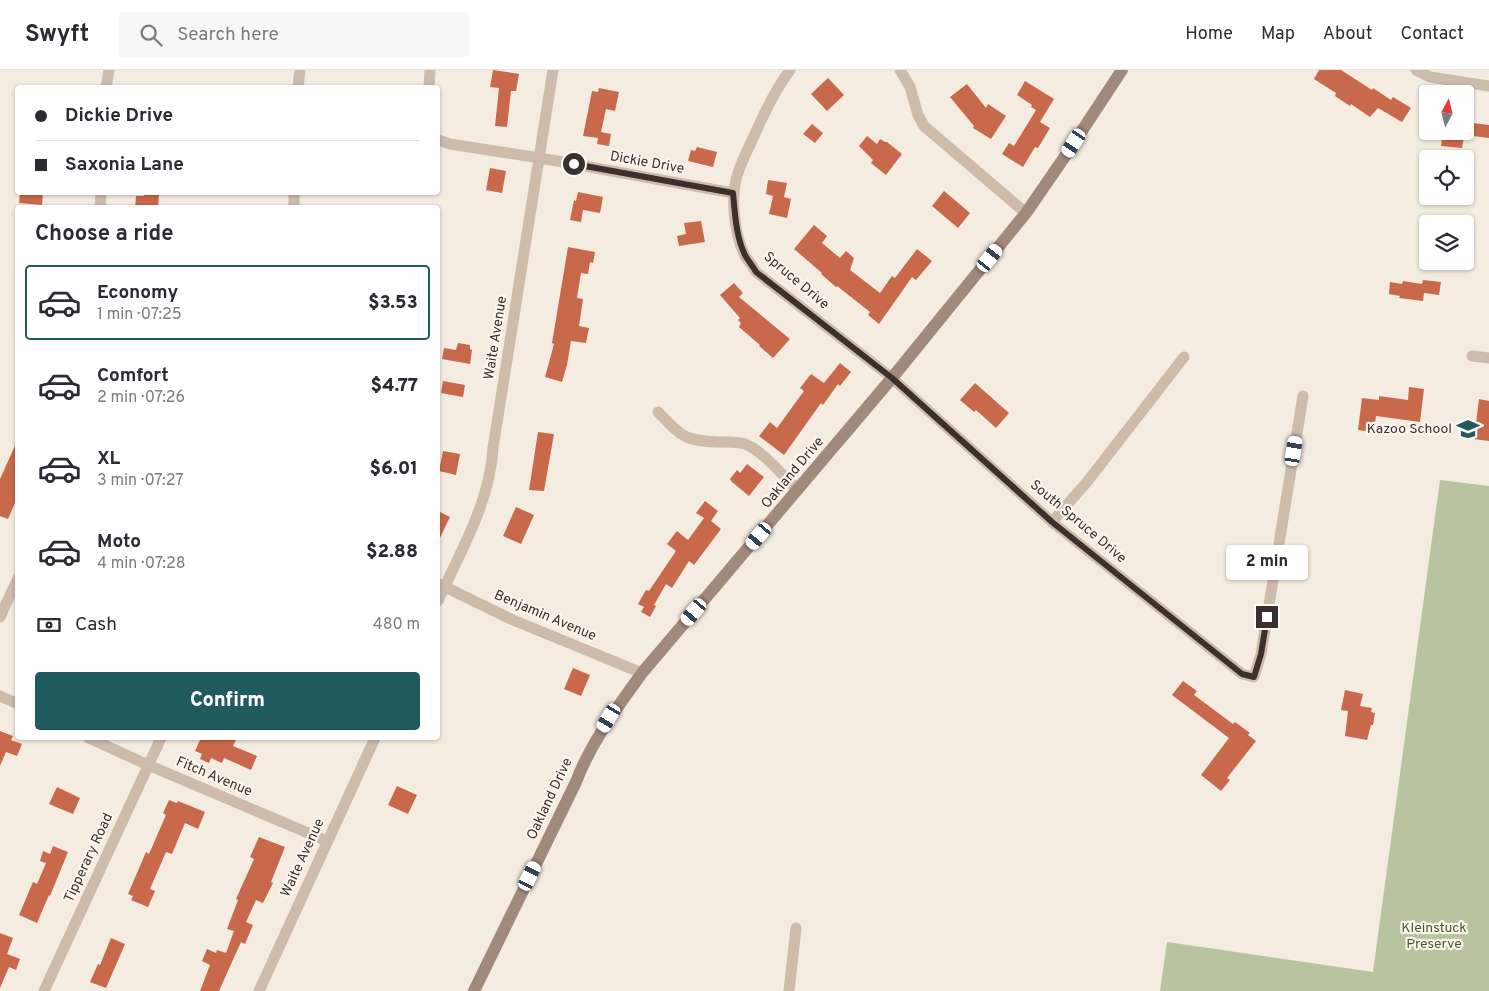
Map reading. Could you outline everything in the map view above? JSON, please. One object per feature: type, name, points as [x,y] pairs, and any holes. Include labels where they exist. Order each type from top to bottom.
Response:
[{"type":"main road","name":"Oakland Drive","points":[[474,991],[576,782],[584,760],[609,718],[642,673],[892,378],[1026,213],[1122,70]]},
{"type":"street","points":[[106,85],[109,70]]},
{"type":"street","points":[[298,85],[300,70]]},
{"type":"street","points":[[428,85],[430,70]]},
{"type":"street","name":"Waite Avenue","points":[[441,585],[482,506],[492,464],[553,70]]},
{"type":"street","name":"Spruce Drive","points":[[790,70],[779,84],[765,110],[738,173],[733,193],[739,238],[745,255],[756,272],[892,378]]},
{"type":"street","points":[[900,70],[910,87],[918,115],[924,126],[1026,213]]},
{"type":"street","points":[[1416,70],[1430,77],[1489,86]]},
{"type":"street","name":"Dickie Drive","points":[[440,141],[450,144],[540,158],[733,193]]},
{"type":"street","points":[[1472,356],[1489,358]]},
{"type":"street","points":[[1052,522],[1087,482],[1184,357]]},
{"type":"street","name":"South Spruce Drive","points":[[892,378],[1052,522],[1242,674],[1254,677],[1261,654],[1303,396]]},
{"type":"street","points":[[658,412],[679,434],[686,438],[701,442],[736,442],[750,446],[798,490]]},
{"type":"street","points":[[0,617],[15,584]]},
{"type":"street","name":"Benjamin Avenue","points":[[441,585],[513,620],[642,673]]},
{"type":"street","points":[[0,696],[15,703]]},
{"type":"street","name":"Fitch Avenue","points":[[93,740],[327,841]]},
{"type":"street","name":"Tipperary Road","points":[[44,991],[160,740]]},
{"type":"street","name":"Waite Avenue","points":[[259,991],[374,740]]},
{"type":"street","points":[[789,991],[796,928]]},
{"type":"green space","name":"Kleinstuck Preserve","points":[[1440,480],[1489,486],[1489,991],[1160,991],[1167,942],[1373,972]]},
{"type":"building","points":[[493,70],[519,74],[516,91],[511,91],[507,127],[495,126],[499,88],[490,87]]},
{"type":"building","points":[[1319,70],[1341,70],[1372,90],[1373,88],[1391,100],[1393,97],[1411,108],[1402,122],[1378,108],[1370,117],[1335,96],[1336,93],[1314,79]]},
{"type":"building","points":[[828,78],[844,95],[827,111],[811,94]]},
{"type":"building","points":[[1025,81],[1054,99],[1040,122],[1050,128],[1038,148],[1035,147],[1023,167],[1002,154],[1009,143],[1014,146],[1036,110],[1017,95]]},
{"type":"building","points":[[967,84],[986,108],[988,104],[1006,116],[991,139],[973,128],[974,126],[950,97]]},
{"type":"building","points":[[599,88],[619,92],[615,111],[606,109],[601,132],[611,134],[609,146],[597,144],[598,138],[583,136],[592,91],[598,92]]},
{"type":"building","points":[[1474,123],[1489,125],[1489,138],[1474,136]]},
{"type":"building","points":[[812,124],[823,133],[815,143],[803,134]]},
{"type":"building","points":[[867,136],[877,144],[880,139],[887,142],[902,154],[886,175],[871,163],[873,160],[859,146]]},
{"type":"building","points":[[1442,140],[1463,140],[1462,148],[1441,146]]},
{"type":"building","points":[[697,147],[717,152],[713,167],[688,161],[691,150],[695,151]]},
{"type":"building","points":[[490,168],[506,171],[502,193],[486,190]]},
{"type":"building","points":[[768,180],[787,183],[784,197],[791,199],[787,218],[769,214],[773,196],[766,194]]},
{"type":"building","points":[[944,191],[970,213],[958,228],[932,206]]},
{"type":"building","points":[[578,192],[603,197],[600,213],[583,210],[581,222],[570,220],[574,200],[576,201]]},
{"type":"building","points":[[20,195],[43,195],[42,205],[19,203]]},
{"type":"building","points":[[159,195],[158,205],[135,205],[136,196]]},
{"type":"building","points":[[701,221],[705,242],[679,246],[677,236],[686,234],[684,223]]},
{"type":"building","points":[[814,225],[827,236],[822,243],[840,258],[846,251],[854,258],[850,270],[880,293],[892,276],[895,278],[917,249],[932,261],[916,280],[912,277],[879,324],[868,315],[870,312],[836,287],[794,249]]},
{"type":"building","points":[[568,247],[595,252],[593,263],[590,262],[588,274],[581,273],[577,298],[583,299],[579,326],[589,328],[586,343],[571,341],[562,382],[545,377],[554,344],[552,343]]},
{"type":"building","points":[[1423,280],[1441,282],[1439,295],[1424,293],[1423,301],[1399,298],[1400,296],[1389,294],[1390,282],[1402,284],[1403,281],[1422,284]]},
{"type":"building","points":[[734,283],[743,293],[739,297],[790,339],[773,358],[739,327],[741,323],[738,320],[740,318],[720,295]]},
{"type":"building","points":[[458,343],[470,345],[472,350],[470,364],[442,359],[444,348],[456,350]]},
{"type":"building","points":[[840,363],[851,372],[840,386],[838,384],[823,405],[821,403],[784,455],[759,436],[770,422],[777,428],[804,391],[800,388],[811,374],[824,383]]},
{"type":"building","points":[[443,381],[465,385],[463,397],[441,393]]},
{"type":"building","points":[[975,383],[1009,413],[996,428],[976,410],[974,412],[960,400]]},
{"type":"building","points":[[1409,387],[1424,389],[1420,422],[1376,416],[1374,432],[1358,430],[1362,398],[1379,400],[1379,396],[1408,400]]},
{"type":"building","name":"Kazoo School","points":[[1479,399],[1489,401],[1489,441],[1474,439]]},
{"type":"building","points":[[538,432],[554,434],[544,491],[529,490]]},
{"type":"building","points":[[15,446],[15,503],[8,519],[0,516],[0,479]]},
{"type":"building","points":[[443,451],[460,454],[456,475],[440,471]]},
{"type":"building","points":[[747,464],[764,477],[749,496],[730,479],[737,470],[740,473]]},
{"type":"building","points":[[705,501],[718,511],[711,521],[721,529],[694,565],[689,561],[672,588],[666,584],[654,605],[656,606],[650,617],[641,612],[644,607],[638,604],[646,590],[649,591],[676,551],[667,544],[677,531],[688,540],[704,518],[696,513]]},
{"type":"building","points":[[516,507],[534,515],[521,544],[503,536]]},
{"type":"building","points":[[440,512],[450,517],[440,538]]},
{"type":"building","points":[[573,668],[590,675],[581,696],[564,689]]},
{"type":"building","points":[[1183,681],[1197,691],[1194,695],[1233,724],[1235,722],[1250,733],[1248,735],[1256,741],[1227,778],[1230,780],[1221,791],[1201,775],[1229,738],[1172,695]]},
{"type":"building","points":[[1345,690],[1363,694],[1360,706],[1372,708],[1371,712],[1375,713],[1367,740],[1345,736],[1348,711],[1341,710]]},
{"type":"building","points":[[0,731],[13,736],[11,740],[22,744],[17,756],[6,752],[0,766]]},
{"type":"building","points":[[200,740],[236,740],[233,746],[257,756],[251,770],[224,758],[222,763],[211,758],[209,763],[200,759],[202,754],[195,751]]},
{"type":"building","points":[[397,786],[417,795],[408,814],[388,805]]},
{"type":"building","points":[[57,787],[80,798],[73,814],[49,804]]},
{"type":"building","points":[[169,800],[177,803],[178,801],[205,812],[198,829],[185,823],[172,854],[166,852],[150,889],[155,891],[148,907],[131,900],[133,896],[128,894],[146,852],[149,854],[166,815],[163,813]]},
{"type":"building","points":[[259,837],[285,847],[271,882],[273,883],[263,903],[256,900],[246,922],[253,925],[245,944],[241,942],[219,991],[200,991],[210,965],[202,961],[207,949],[216,953],[217,950],[226,953],[234,931],[227,929],[238,900],[236,899],[254,859],[250,857]]},
{"type":"building","points":[[53,846],[68,852],[37,923],[19,915],[33,882],[37,884],[46,863],[40,861],[43,851],[50,854]]},
{"type":"building","points":[[0,933],[13,938],[7,954],[20,959],[16,970],[9,967],[0,988]]},
{"type":"building","points":[[111,938],[125,944],[106,988],[90,982],[98,964],[100,965]]},
{"type":"place","name":"Kazoo School","points":[[1468,429]]},
{"type":"route","points":[[574,164],[733,193],[739,238],[745,255],[756,272],[892,378],[1052,522],[1242,674],[1254,677],[1261,654],[1267,617]]}]
